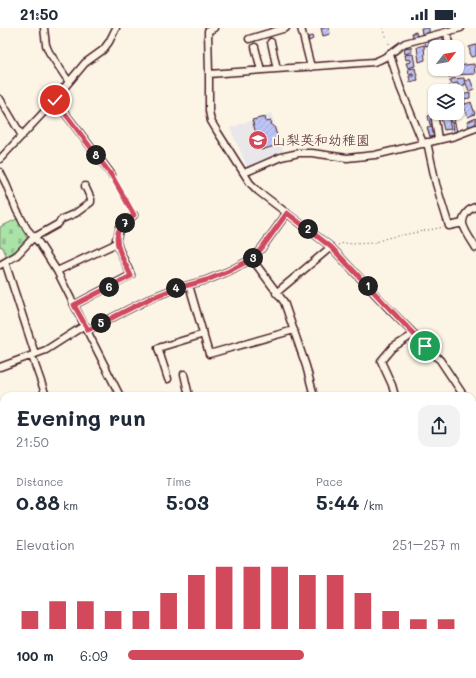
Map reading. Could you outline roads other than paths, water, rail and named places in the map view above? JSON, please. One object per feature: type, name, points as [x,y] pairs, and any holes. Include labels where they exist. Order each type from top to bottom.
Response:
[{"type":"street","points":[[44,28],[48,52],[69,82]]},
{"type":"street","points":[[0,159],[55,100],[85,63],[103,50],[116,28]]},
{"type":"street","points":[[249,39],[286,28]]},
{"type":"street","points":[[301,28],[311,67]]},
{"type":"street","points":[[435,28],[437,35]]},
{"type":"street","points":[[209,74],[374,62],[391,54],[405,43],[461,28]]},
{"type":"street","points":[[208,29],[208,111],[217,132],[250,183],[258,191],[331,248],[440,360],[461,392]]},
{"type":"street","points":[[447,32],[448,40]]},
{"type":"street","points":[[271,42],[277,69]]},
{"type":"street","points":[[255,47],[260,70]]},
{"type":"street","points":[[391,54],[400,87],[425,143],[449,226],[464,223]]},
{"type":"street","points":[[0,99],[22,136]]},
{"type":"street","points":[[55,100],[112,176]]},
{"type":"street","points":[[435,120],[438,139]]},
{"type":"street","points":[[244,173],[281,157],[299,153],[312,153],[347,158],[375,155],[455,136],[476,128]]},
{"type":"street","points":[[0,172],[26,229],[39,243],[57,271],[118,392]]},
{"type":"street","points":[[45,392],[3,264],[17,255],[33,238],[76,213],[91,202],[84,186]]},
{"type":"street","points":[[476,207],[471,208],[467,212],[464,219],[464,223],[476,248]]},
{"type":"street","points":[[0,368],[46,350],[86,327],[151,298],[174,289],[207,280],[252,259],[287,213]]},
{"type":"street","points":[[57,271],[113,246],[116,242],[120,228],[134,215]]},
{"type":"street","points":[[74,305],[131,276],[119,250],[116,239]]},
{"type":"street","points":[[276,293],[331,248]]},
{"type":"street","points":[[252,259],[284,302],[306,366],[313,392]]},
{"type":"street","points":[[189,285],[209,354],[294,330]]},
{"type":"street","points":[[168,379],[158,348],[204,334]]},
{"type":"street","points":[[394,392],[381,361],[392,348],[414,334]]},
{"type":"street","points":[[184,374],[187,392]]},
{"type":"place","name":"山梨英和幼稚園","points":[[258,140]]}]
